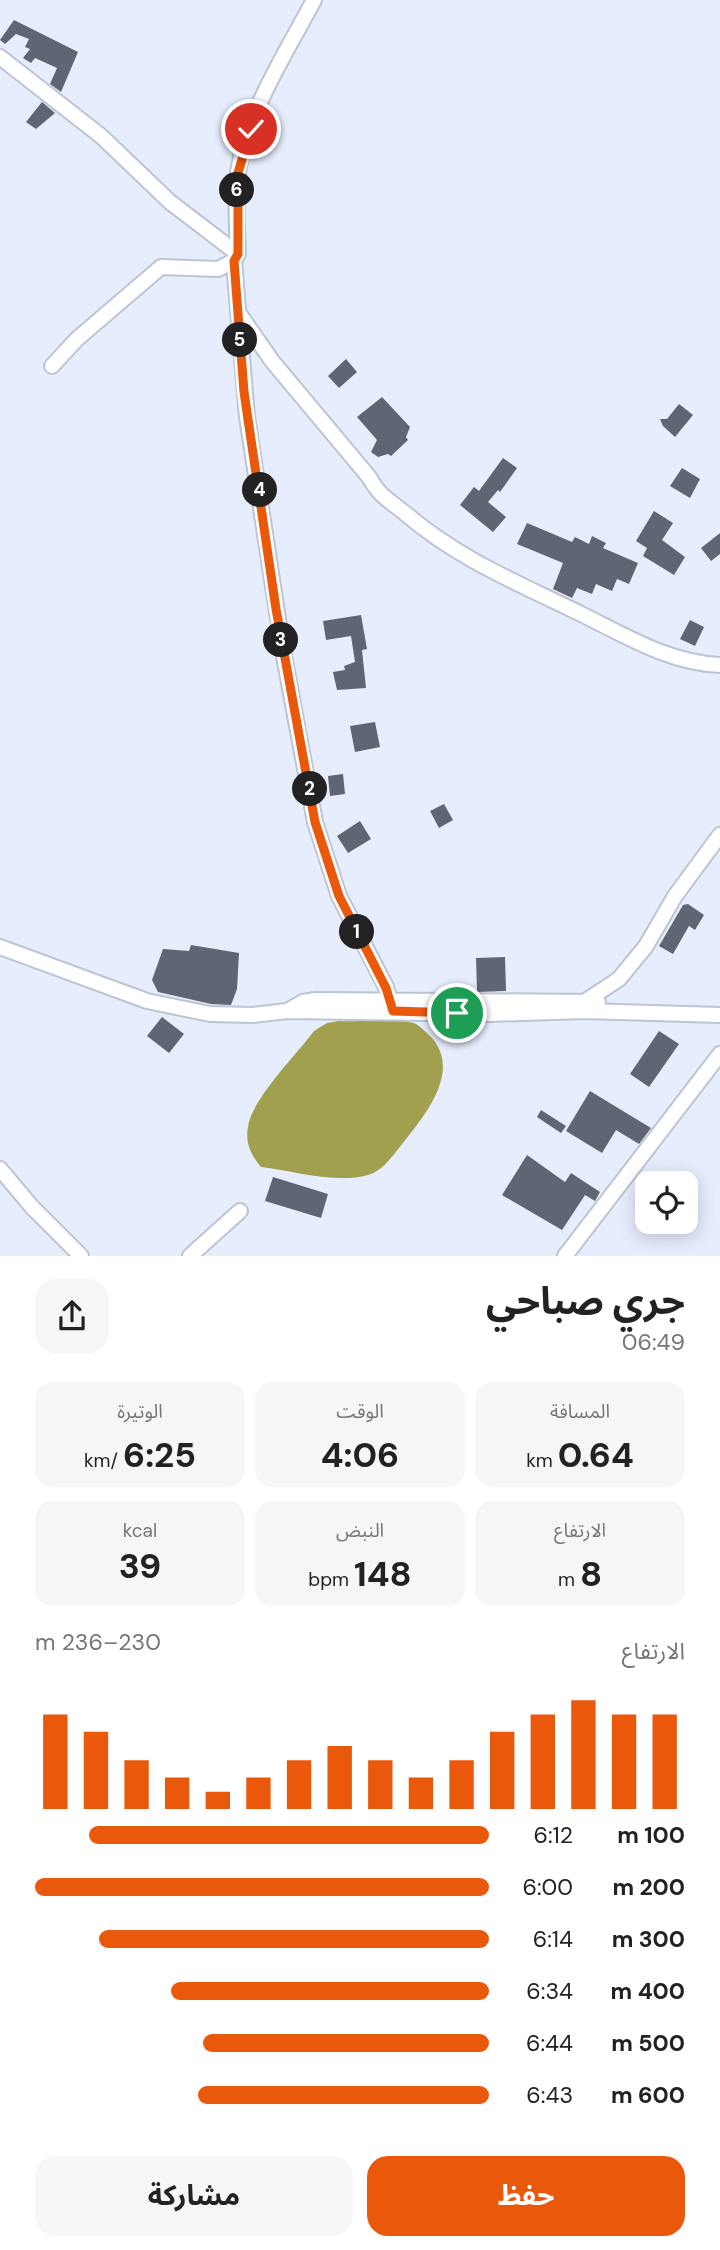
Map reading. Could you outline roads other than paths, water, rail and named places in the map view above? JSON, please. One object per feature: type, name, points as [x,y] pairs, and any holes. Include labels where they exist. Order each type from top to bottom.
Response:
[{"type":"street","points":[[314,0],[276,71],[243,151],[237,193],[237,311],[244,392],[276,609],[315,822],[339,896],[392,1005]]},
{"type":"street","points":[[0,57],[102,136],[164,197],[236,257]]},
{"type":"street","points":[[52,366],[77,339],[161,267],[218,269],[236,257]]},
{"type":"street","points":[[237,311],[272,361],[369,477],[380,496],[441,543],[475,563],[651,649],[693,662],[720,665]]},
{"type":"street","points":[[584,1002],[619,979],[646,946],[675,896],[720,835]]},
{"type":"street","points":[[0,947],[75,976],[182,1010],[228,1015],[392,1005],[720,1015]]},
{"type":"street","points":[[489,1008],[584,1002],[720,1006]]},
{"type":"street","points":[[565,1256],[720,1054]]},
{"type":"street","points":[[0,1169],[32,1207],[81,1256]]},
{"type":"street","points":[[190,1256],[240,1211]]}]
